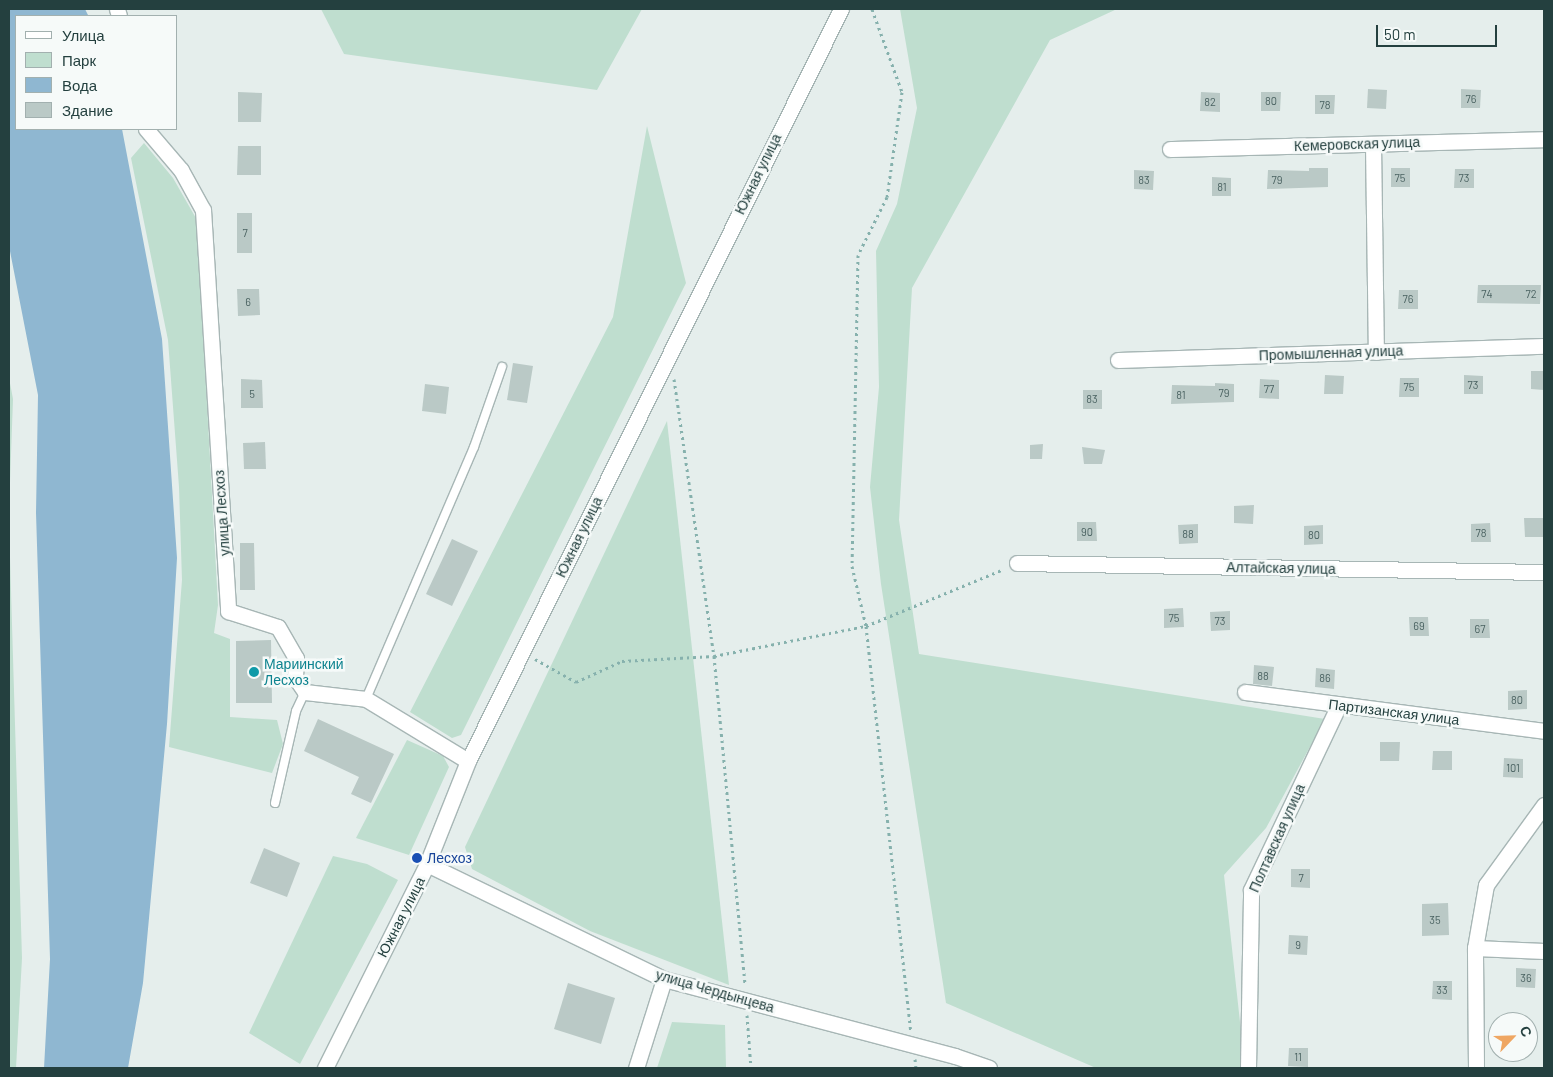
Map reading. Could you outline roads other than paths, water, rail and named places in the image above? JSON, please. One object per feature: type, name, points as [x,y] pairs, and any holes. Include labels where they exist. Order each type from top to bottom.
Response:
[{"type":"street","name":"Южная улица","points":[[325,1068],[427,864],[468,761],[841,9]]},
{"type":"street","name":"улица Лесхоз","points":[[147,130],[181,170],[203,210],[228,611],[278,627],[296,658],[295,677],[305,692]]},
{"type":"street","name":"Кемеровская улица","points":[[1170,149],[1544,139]]},
{"type":"street","points":[[1372,144],[1376,352]]},
{"type":"street","name":"Промышленная улица","points":[[1118,360],[1544,346]]},
{"type":"street","name":"Алтайская улица","points":[[1017,563],[1544,572]]},
{"type":"street","points":[[305,692],[366,699],[468,761]]},
{"type":"street","name":"Партизанская улица","points":[[1245,692],[1544,731]]},
{"type":"street","name":"Полтавская улица","points":[[1248,1068],[1251,890],[1339,705]]},
{"type":"street","points":[[1476,1068],[1475,948],[1486,885],[1544,805]]},
{"type":"street","name":"улица Чердынцева","points":[[427,864],[664,979],[912,1044],[988,1068]]},
{"type":"street","points":[[1475,948],[1544,951]]},
{"type":"street","points":[[636,1068],[664,979]]},
{"type":"lane","points":[[366,699],[470,456],[502,366]]},
{"type":"lane","points":[[275,804],[296,711],[305,692]]},
{"type":"water","points":[[9,9],[85,9],[88,15],[15,15],[15,130],[122,130],[162,339],[177,558],[167,724],[143,983],[128,1068],[44,1068],[50,959],[36,513],[38,395],[9,246]]},
{"type":"place","name":"Мариинский Лесхоз","points":[[254,672]]},
{"type":"place","name":"Лесхоз","points":[[417,858]]}]
